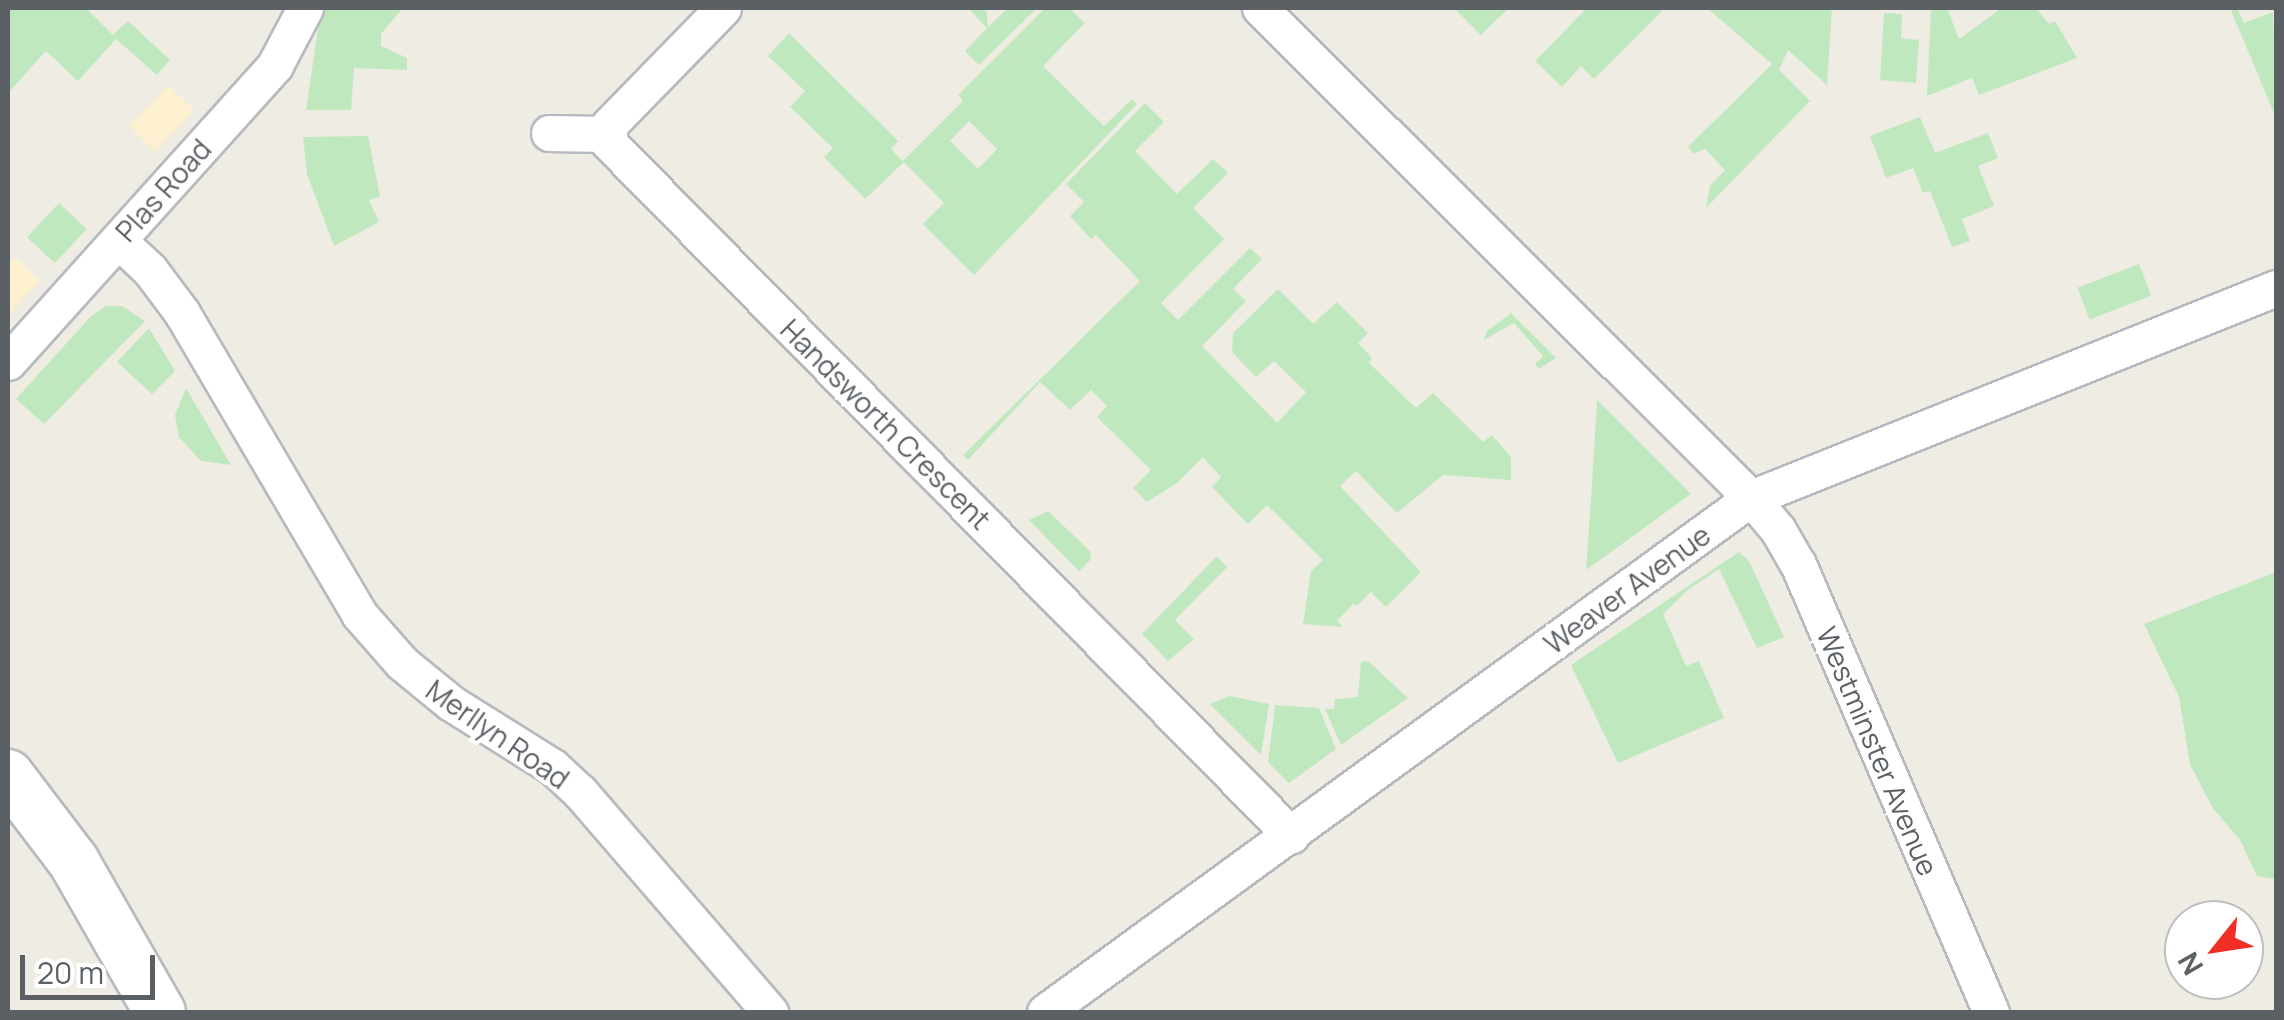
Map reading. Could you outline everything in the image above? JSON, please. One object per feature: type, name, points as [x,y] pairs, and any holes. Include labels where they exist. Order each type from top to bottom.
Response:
[{"type":"main road","points":[[8,775],[74,862],[160,1012]]},
{"type":"street","name":"Plas Road","points":[[8,362],[275,65],[305,8]]},
{"type":"street","points":[[549,133],[606,134],[724,8]]},
{"type":"street","points":[[1260,8],[1751,498]]},
{"type":"street","name":"Handsworth Crescent","points":[[606,134],[623,157],[1291,835]]},
{"type":"street","name":"Merllyn Road","points":[[118,240],[150,270],[182,313],[359,614],[402,663],[450,704],[553,767],[580,792],[770,1012]]},
{"type":"street","name":"Weaver Avenue","points":[[1045,1012],[1751,498],[2276,288]]},
{"type":"street","name":"Westminster Avenue","points":[[1751,498],[1798,564],[1991,1012]]},
{"type":"green space","points":[[8,8],[86,8],[113,35],[128,21],[170,60],[157,75],[116,39],[78,81],[46,51],[8,93]]},
{"type":"green space","points":[[321,8],[403,8],[381,34],[381,46],[407,58],[407,70],[354,68],[351,110],[306,110]]},
{"type":"green space","points":[[968,8],[986,8],[988,27],[1008,8],[1037,8],[979,65],[965,51],[987,28]]},
{"type":"green space","points":[[1045,8],[1069,8],[1085,23],[1043,66],[1104,126],[1132,99],[1137,104],[974,275],[923,224],[944,203],[904,162],[865,199],[824,157],[833,148],[790,107],[805,91],[768,56],[789,33],[898,141],[891,149],[903,161],[963,101],[958,95]],"holes":[[[969,121],[997,149],[978,169],[950,141]]]},
{"type":"green space","points":[[1454,8],[1509,8],[1481,35]]},
{"type":"green space","points":[[1587,8],[1665,8],[1594,79],[1581,66],[1562,87],[1535,61]]},
{"type":"green space","points":[[1707,8],[1832,8],[1827,85],[1788,50],[1779,70],[1810,101],[1706,208],[1710,186],[1725,170],[1705,149],[1694,154],[1688,147],[1772,64]]},
{"type":"green space","points":[[1931,8],[1947,8],[1959,39],[2002,8],[2036,8],[2049,24],[2055,21],[2077,58],[1979,95],[1972,78],[1927,96]]},
{"type":"green space","points":[[2230,8],[2237,8],[2244,23],[2273,12],[2276,118]]},
{"type":"green space","points":[[1884,13],[1902,14],[1901,38],[1919,40],[1916,83],[1880,80]]},
{"type":"green space","points":[[1145,103],[1164,122],[1135,151],[1177,194],[1213,159],[1228,173],[1193,208],[1224,239],[1161,303],[1178,320],[1250,248],[1262,259],[1233,289],[1246,301],[1202,346],[1277,423],[1306,392],[1274,361],[1256,377],[1232,352],[1233,333],[1278,289],[1313,324],[1337,302],[1368,333],[1358,343],[1372,358],[1369,363],[1416,408],[1433,393],[1483,442],[1492,435],[1511,457],[1511,480],[1443,475],[1397,513],[1356,471],[1340,486],[1421,572],[1386,607],[1371,592],[1357,606],[1353,604],[1337,621],[1343,627],[1303,624],[1311,571],[1323,560],[1267,505],[1248,524],[1212,487],[1221,477],[1203,457],[1177,483],[1147,502],[1133,488],[1151,470],[1097,417],[1107,406],[1091,390],[1070,410],[1040,382],[968,460],[963,455],[1140,281],[1096,235],[1091,239],[1070,216],[1084,202],[1066,184]]},
{"type":"green space","points":[[1920,117],[1935,153],[1988,133],[1998,158],[1978,166],[1994,206],[1962,219],[1970,241],[1952,247],[1930,191],[1923,193],[1913,168],[1886,178],[1870,136]]},
{"type":"green space","points":[[368,136],[380,197],[369,200],[379,222],[334,246],[307,174],[303,137]]},
{"type":"green space","points":[[59,203],[87,229],[55,263],[27,237]]},
{"type":"green space","points":[[2139,264],[2151,296],[2090,319],[2077,288]]},
{"type":"green space","points":[[106,306],[122,306],[145,321],[44,424],[16,399],[92,315]]},
{"type":"green space","points":[[1511,313],[1556,358],[1539,369],[1535,364],[1543,356],[1514,323],[1484,340],[1487,331]]},
{"type":"green space","points":[[149,328],[175,371],[152,394],[117,362]]},
{"type":"green space","points":[[186,388],[231,465],[201,461],[179,437],[175,415]]},
{"type":"green space","points":[[1597,400],[1691,494],[1586,570],[1592,485]]},
{"type":"green space","points":[[1048,511],[1090,551],[1091,559],[1079,571],[1029,520]]},
{"type":"green space","points":[[1739,552],[1749,561],[1784,637],[1757,648],[1719,569],[1688,590],[1663,614],[1686,666],[1699,661],[1724,718],[1618,763],[1571,665]]},
{"type":"green space","points":[[1217,556],[1227,567],[1175,620],[1194,639],[1168,661],[1142,634]]},
{"type":"green space","points":[[2276,572],[2276,879],[2257,876],[2240,840],[2212,807],[2190,764],[2179,697],[2144,624]]},
{"type":"green space","points":[[1368,661],[1408,698],[1341,745],[1325,709],[1334,709],[1335,699],[1358,697],[1361,662]]},
{"type":"green space","points":[[1229,696],[1269,704],[1261,755],[1210,704]]},
{"type":"green space","points":[[1275,705],[1319,708],[1336,749],[1289,783],[1268,762]]},
{"type":"sand","points":[[168,85],[195,111],[155,152],[128,126]]},
{"type":"sand","points":[[14,257],[40,280],[8,316],[8,263]]}]
